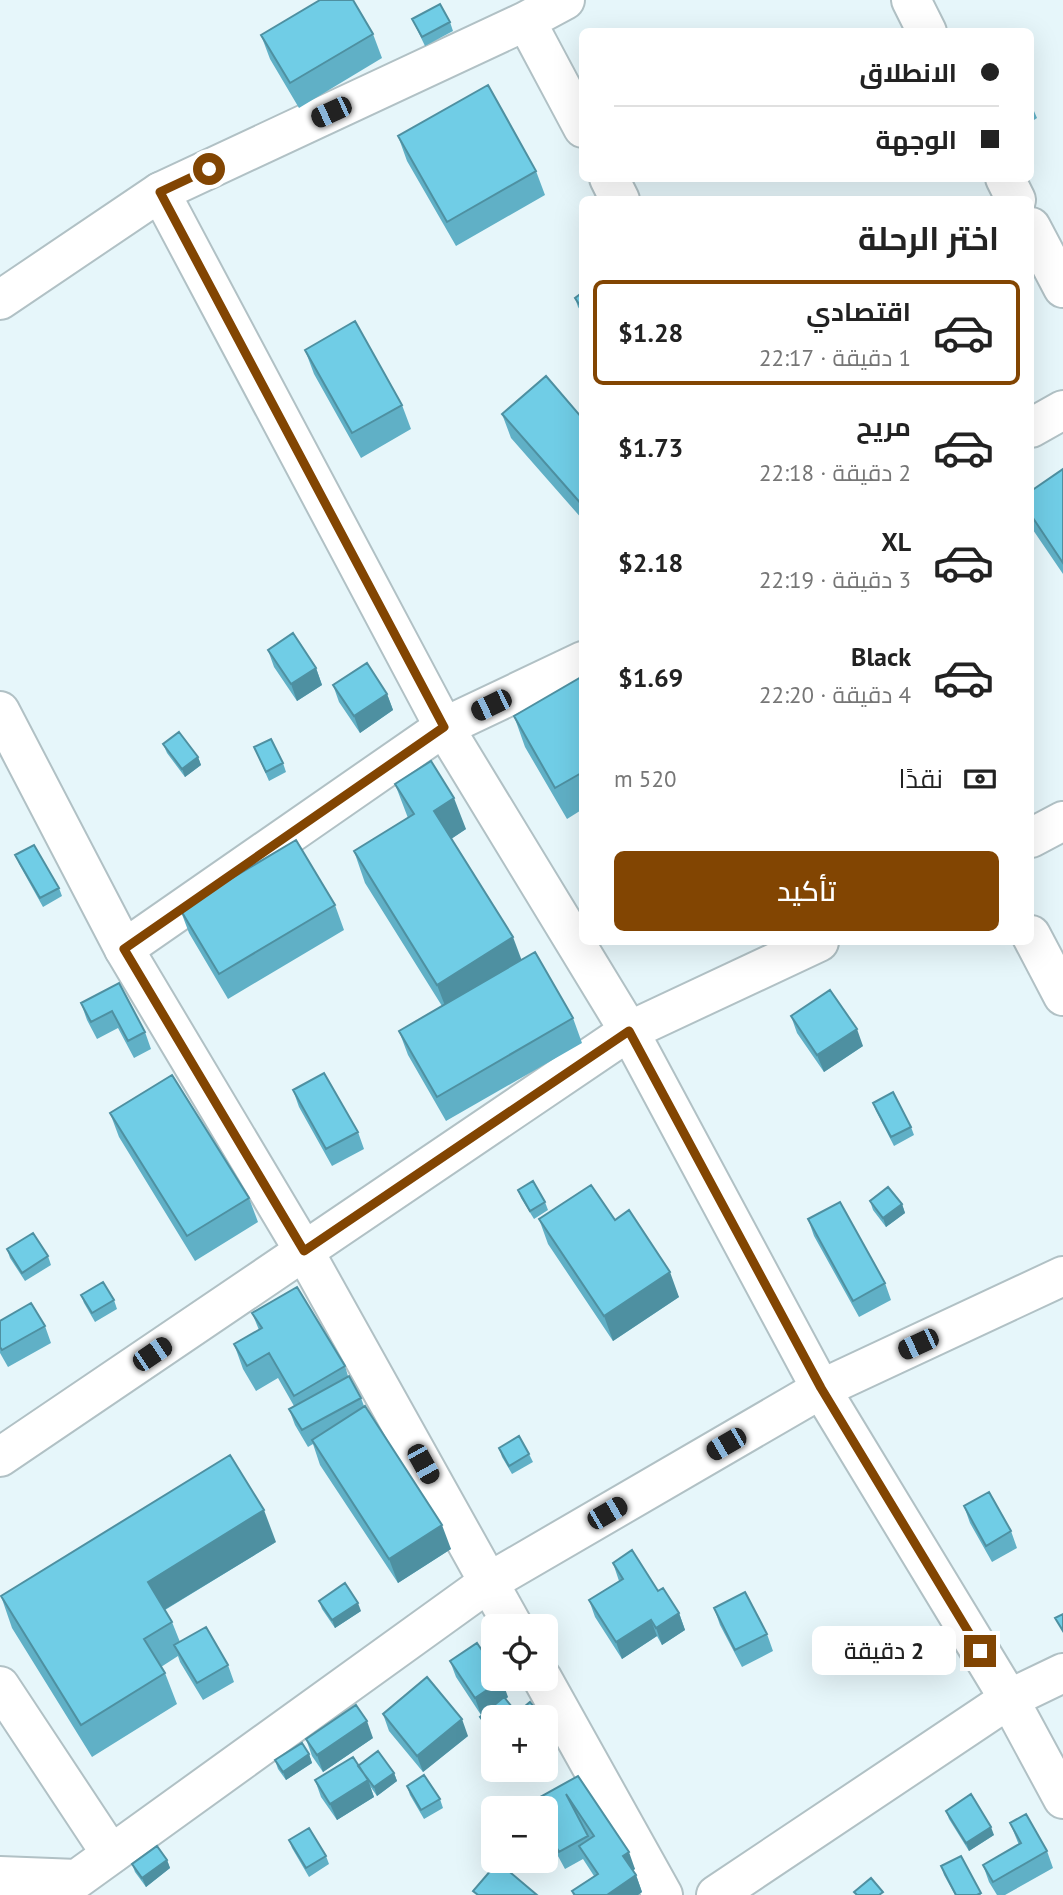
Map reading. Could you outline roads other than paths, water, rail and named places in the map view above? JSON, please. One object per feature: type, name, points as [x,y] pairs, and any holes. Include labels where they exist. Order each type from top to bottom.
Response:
[{"type":"street","points":[[0,300],[160,192],[527,21],[565,0]]},
{"type":"street","points":[[911,0],[926,28]]},
{"type":"street","points":[[527,21],[579,120]]},
{"type":"street","points":[[160,192],[444,727],[629,1031],[821,1388],[1009,1699],[1063,1799]]},
{"type":"street","points":[[1034,233],[1063,288]]},
{"type":"street","points":[[1034,426],[1063,410]]},
{"type":"street","points":[[124,949],[444,727],[579,663]]},
{"type":"street","points":[[0,711],[124,949],[304,1251],[506,1614]]},
{"type":"street","points":[[1034,836],[1063,821]]},
{"type":"street","points":[[1034,941],[1063,996]]},
{"type":"street","points":[[0,1457],[629,1031],[812,945]]},
{"type":"street","points":[[0,1877],[83,1887],[111,1854],[489,1582],[821,1388],[1063,1276]]},
{"type":"street","points":[[716,1895],[1009,1699],[1063,1674]]},
{"type":"street","points":[[0,1686],[111,1854]]},
{"type":"street","points":[[549,1691],[663,1895]]}]
